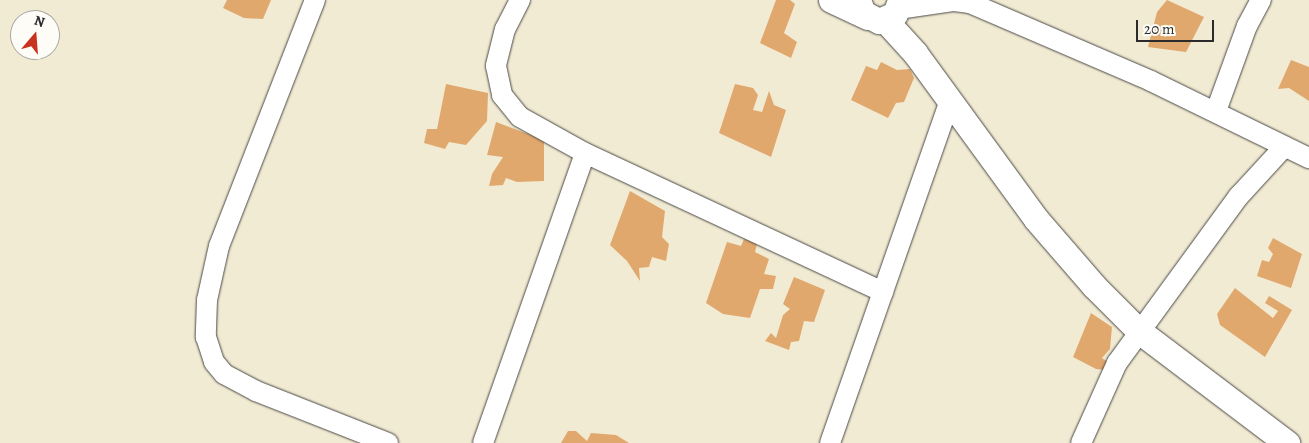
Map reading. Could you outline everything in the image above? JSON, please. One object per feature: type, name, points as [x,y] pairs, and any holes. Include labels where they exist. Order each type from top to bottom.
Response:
[{"type":"street","points":[[315,0],[219,246],[207,300],[206,337],[214,362],[224,374],[256,391],[388,443]]},
{"type":"street","points":[[520,0],[504,28],[496,66],[502,94],[520,117],[585,153],[883,292]]},
{"type":"street","points":[[831,0],[887,7],[954,1],[970,3],[1216,111],[1309,158]]},
{"type":"street","points":[[1216,111],[1247,26],[1261,0]]},
{"type":"street","points":[[887,7],[915,53],[1062,251],[1139,331],[1287,443]]},
{"type":"street","points":[[830,443],[950,100]]},
{"type":"street","points":[[1081,443],[1117,363],[1240,196],[1284,146]]},
{"type":"street","points":[[483,443],[585,153]]},
{"type":"building","points":[[227,0],[271,0],[263,19],[244,18],[223,8]]},
{"type":"building","points":[[776,0],[790,0],[795,4],[784,33],[797,42],[791,58],[760,43]]},
{"type":"building","points":[[1167,0],[1204,17],[1186,52],[1148,47],[1157,12]]},
{"type":"building","points":[[1291,60],[1309,67],[1309,101],[1289,88],[1278,89]]},
{"type":"building","points":[[881,62],[897,70],[910,69],[914,78],[904,102],[896,103],[888,118],[851,100],[866,66],[877,70]]},
{"type":"building","points":[[446,84],[488,93],[487,121],[466,145],[449,142],[445,149],[424,143],[427,129],[437,129]]},
{"type":"building","points":[[735,84],[753,88],[758,95],[753,110],[762,112],[769,91],[774,105],[786,110],[771,157],[719,133]]},
{"type":"building","points":[[496,122],[544,140],[544,181],[517,182],[506,178],[503,185],[489,186],[492,174],[503,157],[487,155]]},
{"type":"building","points":[[630,191],[665,211],[662,237],[669,244],[666,261],[652,257],[649,267],[639,268],[640,281],[627,261],[610,245]]},
{"type":"building","points":[[1273,238],[1302,254],[1291,288],[1257,276],[1262,260],[1269,262],[1273,254],[1268,248]]},
{"type":"building","points":[[744,239],[757,244],[755,252],[769,259],[764,274],[776,276],[773,289],[760,289],[750,318],[723,314],[706,303],[727,242],[741,246]]},
{"type":"building","points":[[794,277],[825,290],[814,322],[804,321],[799,341],[791,342],[789,350],[765,341],[771,333],[776,338],[783,315],[790,309],[783,304]]},
{"type":"building","points":[[1235,288],[1273,318],[1278,311],[1265,303],[1269,296],[1292,310],[1265,357],[1220,325],[1217,314]]},
{"type":"building","points":[[1091,313],[1112,327],[1110,349],[1102,358],[1109,363],[1105,370],[1096,369],[1073,357]]},
{"type":"building","points":[[568,431],[576,431],[587,441],[591,433],[616,435],[629,443],[561,443]]}]
